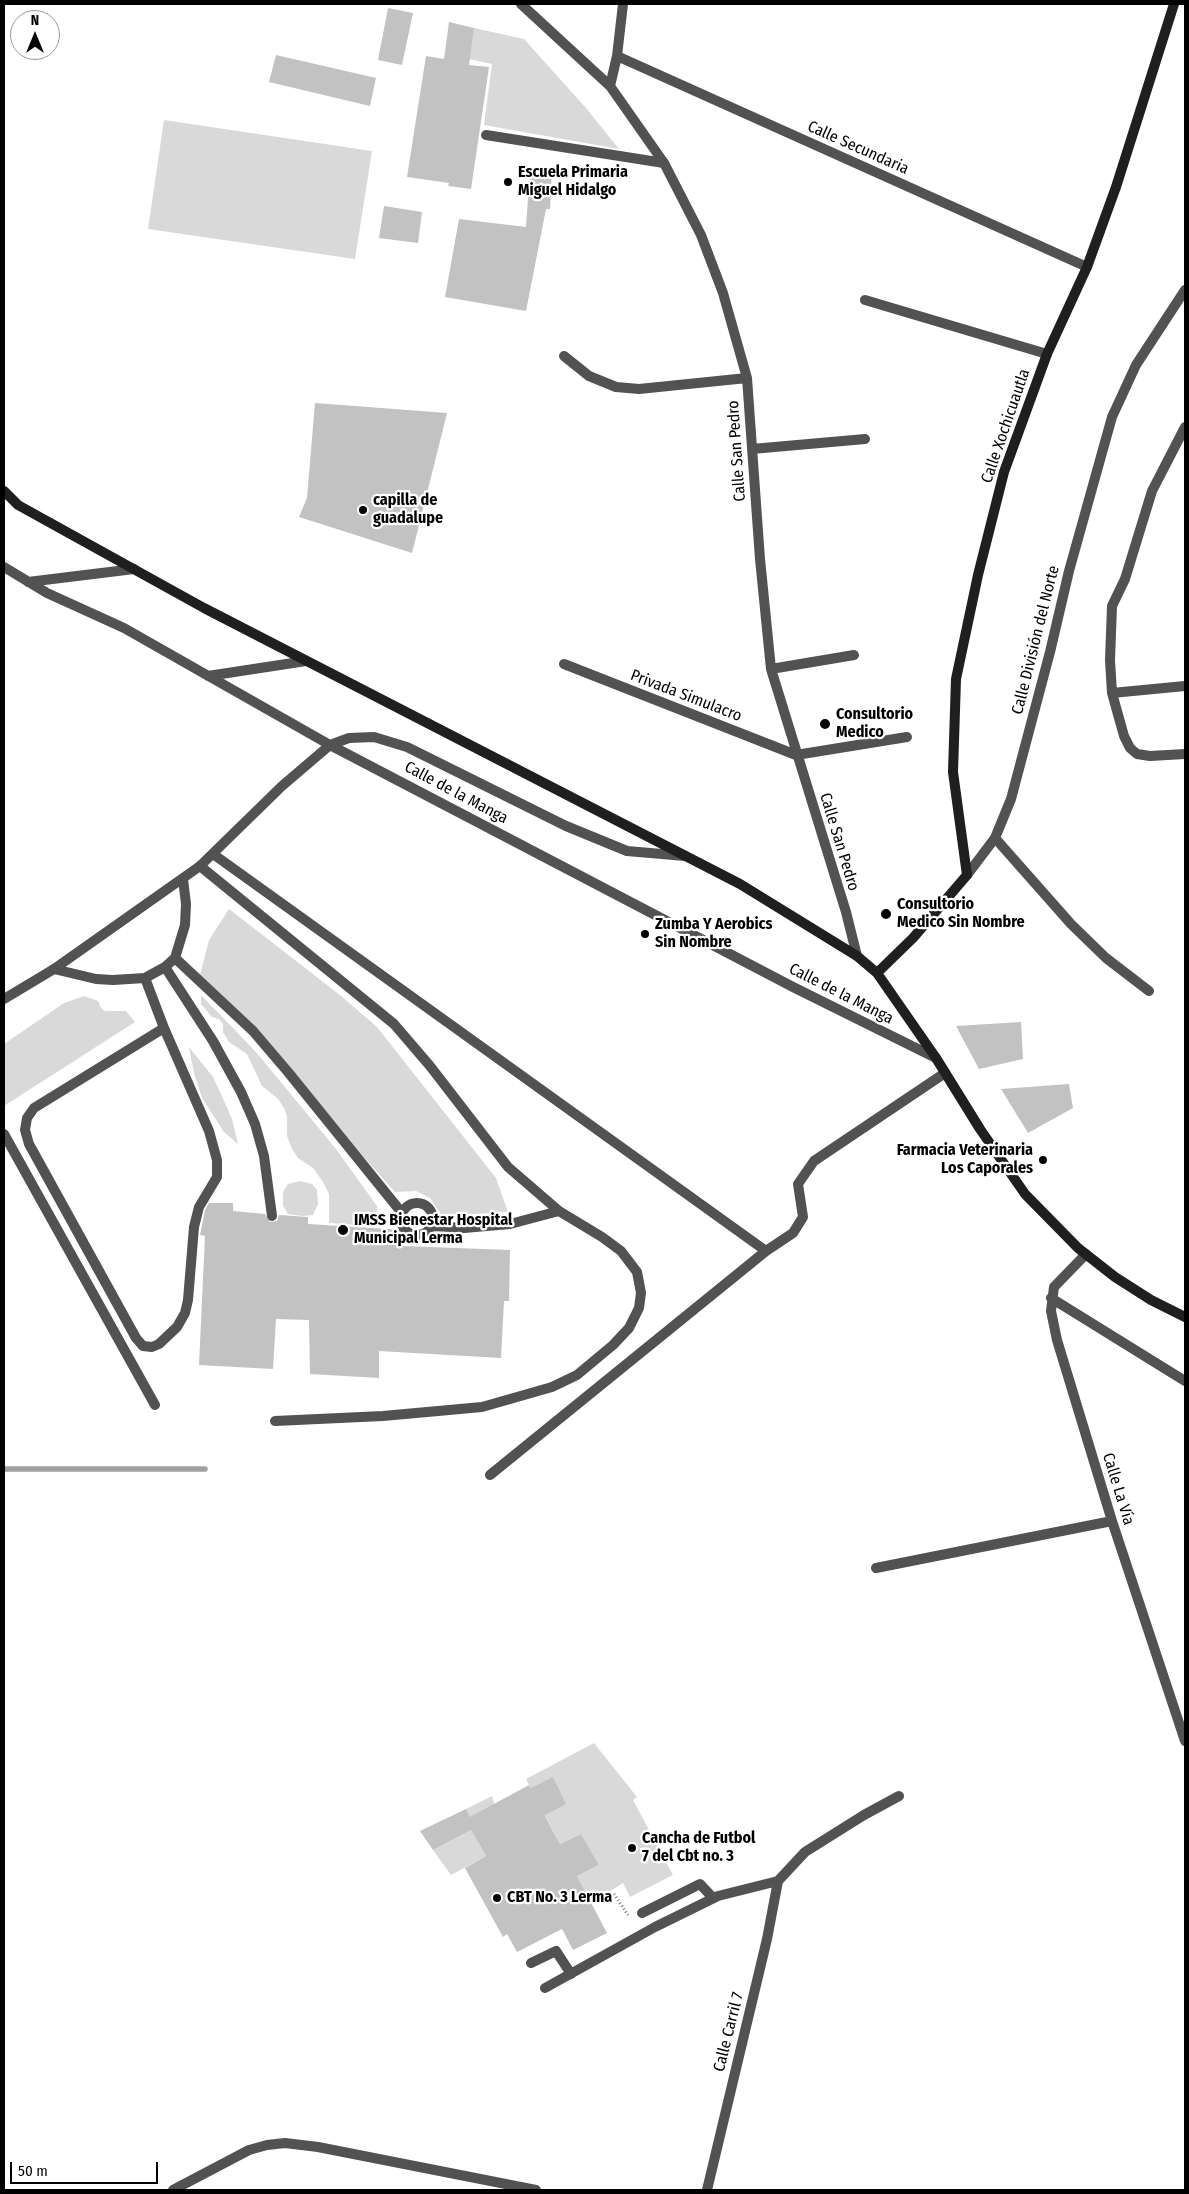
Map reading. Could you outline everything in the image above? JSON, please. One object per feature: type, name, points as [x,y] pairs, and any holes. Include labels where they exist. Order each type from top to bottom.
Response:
[{"type":"main road","name":"Calle Xochicuautla","points":[[967,875],[954,772],[956,679],[978,575],[1004,472],[1047,354],[1087,267],[1116,187],[1174,4]]},
{"type":"main road","points":[[4,492],[18,505],[306,661],[740,884],[857,956],[877,972],[1025,1194],[1086,1254],[1129,1286],[1185,1317]]},
{"type":"main road","name":"Calle División del Norte","points":[[877,972],[913,938],[967,875]]},
{"type":"street","name":"Calle San Pedro","points":[[521,4],[610,86],[664,163],[701,235],[724,293],[747,378],[771,669],[846,912],[857,956]]},
{"type":"street","points":[[610,86],[617,56],[623,4]]},
{"type":"street","name":"Calle Secundaria","points":[[617,56],[1087,267]]},
{"type":"street","points":[[486,134],[664,163]]},
{"type":"street","name":"Calle División del Norte","points":[[967,875],[995,838],[1011,799],[1050,652],[1069,571],[1112,417],[1136,365],[1185,290]]},
{"type":"street","points":[[865,300],[1047,354]]},
{"type":"street","points":[[564,356],[588,376],[616,387],[639,389],[747,378]]},
{"type":"street","points":[[1185,427],[1152,491],[1125,579],[1112,606],[1110,660],[1112,693],[1124,736],[1130,748],[1137,754],[1150,756],[1185,754]]},
{"type":"street","points":[[752,449],[864,439]]},
{"type":"street","name":"Calle de la Manga","points":[[4,568],[47,593],[124,628],[330,745],[793,986],[936,1058]]},
{"type":"street","points":[[28,582],[134,569]]},
{"type":"street","points":[[771,669],[854,655]]},
{"type":"street","points":[[208,676],[306,661]]},
{"type":"street","name":"Privada Simulacro","points":[[564,664],[796,755]]},
{"type":"street","points":[[1112,693],[1185,686]]},
{"type":"street","points":[[4,999],[54,969],[183,879],[200,866],[282,786],[330,745],[349,738],[374,737],[407,747],[566,826],[627,851],[685,856]]},
{"type":"street","points":[[796,755],[907,737]]},
{"type":"street","points":[[995,838],[1071,924],[1106,958],[1150,991]]},
{"type":"street","points":[[212,854],[766,1251]]},
{"type":"street","points":[[200,866],[394,1024],[430,1066],[508,1167],[559,1211],[621,1251],[637,1272],[641,1293],[639,1308],[629,1328],[613,1345],[576,1376],[552,1387],[482,1407],[383,1416],[275,1421]]},
{"type":"street","points":[[54,969],[96,979],[113,980],[145,978],[165,967],[175,958],[185,925],[186,904],[183,879]]},
{"type":"street","points":[[175,958],[253,1031],[402,1213]]},
{"type":"street","points":[[165,967],[213,1040],[241,1092],[264,1156],[272,1216]]},
{"type":"street","points":[[145,978],[164,1028],[209,1131],[218,1160],[217,1177],[199,1207],[194,1226],[188,1300],[185,1313],[177,1327],[160,1344],[143,1346],[136,1338],[29,1144],[25,1130],[27,1118],[34,1108],[164,1028]]},
{"type":"street","points":[[490,1475],[766,1251],[793,1233],[803,1217],[798,1184],[814,1161],[945,1073]]},
{"type":"street","points":[[4,1134],[154,1405]]},
{"type":"street","points":[[420,1204],[431,1212],[431,1226],[427,1231],[414,1235],[402,1227],[402,1213],[406,1207],[420,1204]]},
{"type":"street","points":[[431,1226],[456,1228],[510,1224],[559,1211]]},
{"type":"street","points":[[1086,1254],[1054,1287],[1051,1298],[1185,1381]]},
{"type":"street","name":"Calle La Vía","points":[[1051,1298],[1057,1340],[1112,1522],[1185,1741]]},
{"type":"street","points":[[876,1568],[1112,1522]]},
{"type":"street","points":[[545,1988],[655,1927],[713,1898],[778,1881],[805,1852],[864,1815],[899,1796]]},
{"type":"street","name":"Calle Carril 7","points":[[707,2190],[767,1939],[778,1881]]},
{"type":"street","points":[[642,1913],[700,1884],[713,1898]]},
{"type":"street","points":[[532,1963],[556,1951],[571,1974]]},
{"type":"street","points":[[174,2190],[249,2150],[285,2143],[318,2147],[536,2190]]},
{"type":"shaded area","points":[[474,28],[524,39],[586,108],[619,149],[484,125],[492,64],[469,59]]},
{"type":"shaded area","points":[[164,120],[372,151],[355,259],[148,229]]},
{"type":"shaded area","points":[[229,909],[340,995],[377,1027],[496,1178],[508,1212],[442,1216],[430,1198],[416,1191],[395,1192],[200,975],[209,940]]},
{"type":"shaded area","points":[[201,995],[256,1052],[336,1149],[377,1206],[376,1226],[329,1223],[329,1194],[313,1168],[298,1158],[292,1149],[287,1136],[287,1116],[284,1108],[278,1099],[262,1086],[247,1054],[229,1042],[223,1032],[223,1024],[219,1019],[212,1017],[201,1004]]},
{"type":"shaded area","points":[[84,996],[98,1001],[101,1008],[105,1011],[126,1011],[135,1022],[4,1106],[4,1044],[64,1003]]},
{"type":"shaded area","points":[[189,1047],[213,1077],[232,1119],[238,1144],[224,1132],[202,1098],[194,1073]]},
{"type":"shaded area","points":[[300,1181],[312,1184],[317,1190],[318,1204],[313,1215],[288,1214],[283,1206],[283,1192],[288,1184]]},
{"type":"shaded area","points":[[594,1743],[637,1797],[633,1800],[673,1875],[630,1897],[623,1883],[591,1903],[577,1876],[599,1865],[581,1834],[560,1844],[526,1779]]},
{"type":"shaded area","points":[[492,1796],[511,1835],[475,1827],[466,1809]]},
{"type":"shaded area","points":[[471,1830],[486,1856],[451,1875],[433,1850]]},
{"type":"building","points":[[388,8],[413,13],[402,65],[378,60]]},
{"type":"building","points":[[449,22],[474,28],[469,65],[489,67],[471,189],[448,186],[449,183],[407,177],[426,56],[444,59]]},
{"type":"building","points":[[276,55],[376,78],[370,106],[269,82]]},
{"type":"building","points":[[530,169],[552,171],[550,209],[546,209],[526,311],[445,297],[459,219],[526,227]]},
{"type":"building","points":[[384,206],[422,212],[418,243],[379,238]]},
{"type":"building","name":"capilla de guadalupe","points":[[315,403],[447,413],[412,553],[299,517],[307,498]]},
{"type":"building","points":[[1021,1022],[1023,1059],[979,1069],[956,1026]]},
{"type":"building","points":[[1069,1084],[1073,1108],[1028,1133],[1001,1089]]},
{"type":"building","name":"IMSS Bienestar Hospital Municipal Lerma","points":[[209,1203],[233,1203],[233,1211],[265,1214],[270,1222],[277,1221],[279,1215],[308,1217],[308,1224],[403,1230],[403,1246],[510,1250],[509,1301],[504,1301],[501,1358],[379,1351],[379,1378],[310,1374],[309,1320],[276,1319],[273,1369],[199,1365],[205,1236],[200,1235],[205,1210]]},
{"type":"building","points":[[553,1777],[566,1804],[545,1815],[546,1818],[560,1844],[581,1834],[599,1865],[577,1876],[607,1933],[573,1950],[562,1929],[517,1952],[507,1934],[503,1937],[465,1868],[486,1856],[471,1830],[433,1850],[420,1831],[466,1809],[470,1817],[529,1785],[531,1788]]},
{"type":"waterway","points":[[4,1469],[205,1469]]},
{"type":"place","name":"Escuela Primaria Miguel Hidalgo","points":[[508,182]]},
{"type":"place","name":"capilla de guadalupe","points":[[363,510]]},
{"type":"place","name":"Consultorio Medico","points":[[825,724]]},
{"type":"place","name":"Consultorio Medico Sin Nombre","points":[[886,914]]},
{"type":"place","name":"Zumba Y Aerobics Sin Nombre","points":[[645,934]]},
{"type":"place","name":"Farmacia Veterinaria Los Caporales","points":[[1043,1160]]},
{"type":"place","name":"IMSS Bienestar Hospital Municipal Lerma","points":[[343,1230]]},
{"type":"place","name":"Cancha de Futbol 7 del Cbt no. 3","points":[[632,1848]]},
{"type":"place","name":"CBT No. 3 Lerma","points":[[497,1898]]}]
